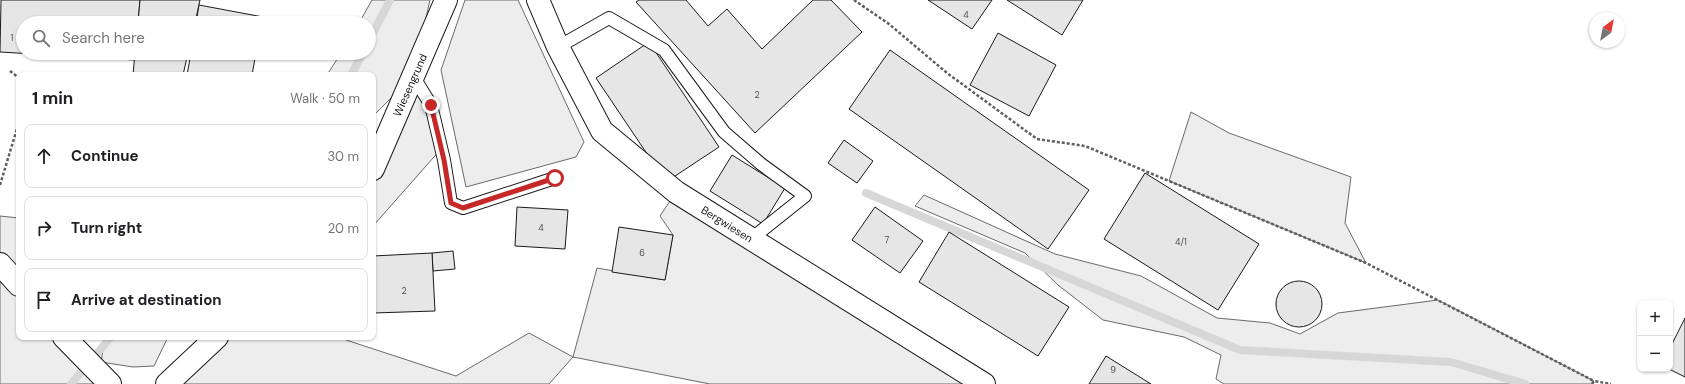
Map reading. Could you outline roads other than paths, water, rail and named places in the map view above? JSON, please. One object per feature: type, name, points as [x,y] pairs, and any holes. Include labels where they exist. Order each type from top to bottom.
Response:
[{"type":"street","name":"Wiesengrund","points":[[376,162],[446,0]]},
{"type":"street","name":"Bergwiesen","points":[[538,0],[558,47],[602,131],[676,192],[984,384]]},
{"type":"street","points":[[0,264],[16,282]]},
{"type":"street","points":[[67,340],[110,384]]},
{"type":"street","points":[[167,384],[215,340]]},
{"type":"lane","points":[[558,47],[609,18],[664,50],[724,132],[761,164],[805,196],[751,239]]},
{"type":"lane","points":[[413,76],[431,105],[444,160],[451,203],[463,208],[555,178]]},
{"type":"waterway","points":[[376,27],[390,0]]},
{"type":"waterway","points":[[353,72],[359,60]]},
{"type":"waterway","points":[[866,193],[1240,350],[1451,362],[1525,384]]},
{"type":"waterway","points":[[71,384],[108,340]]}]
